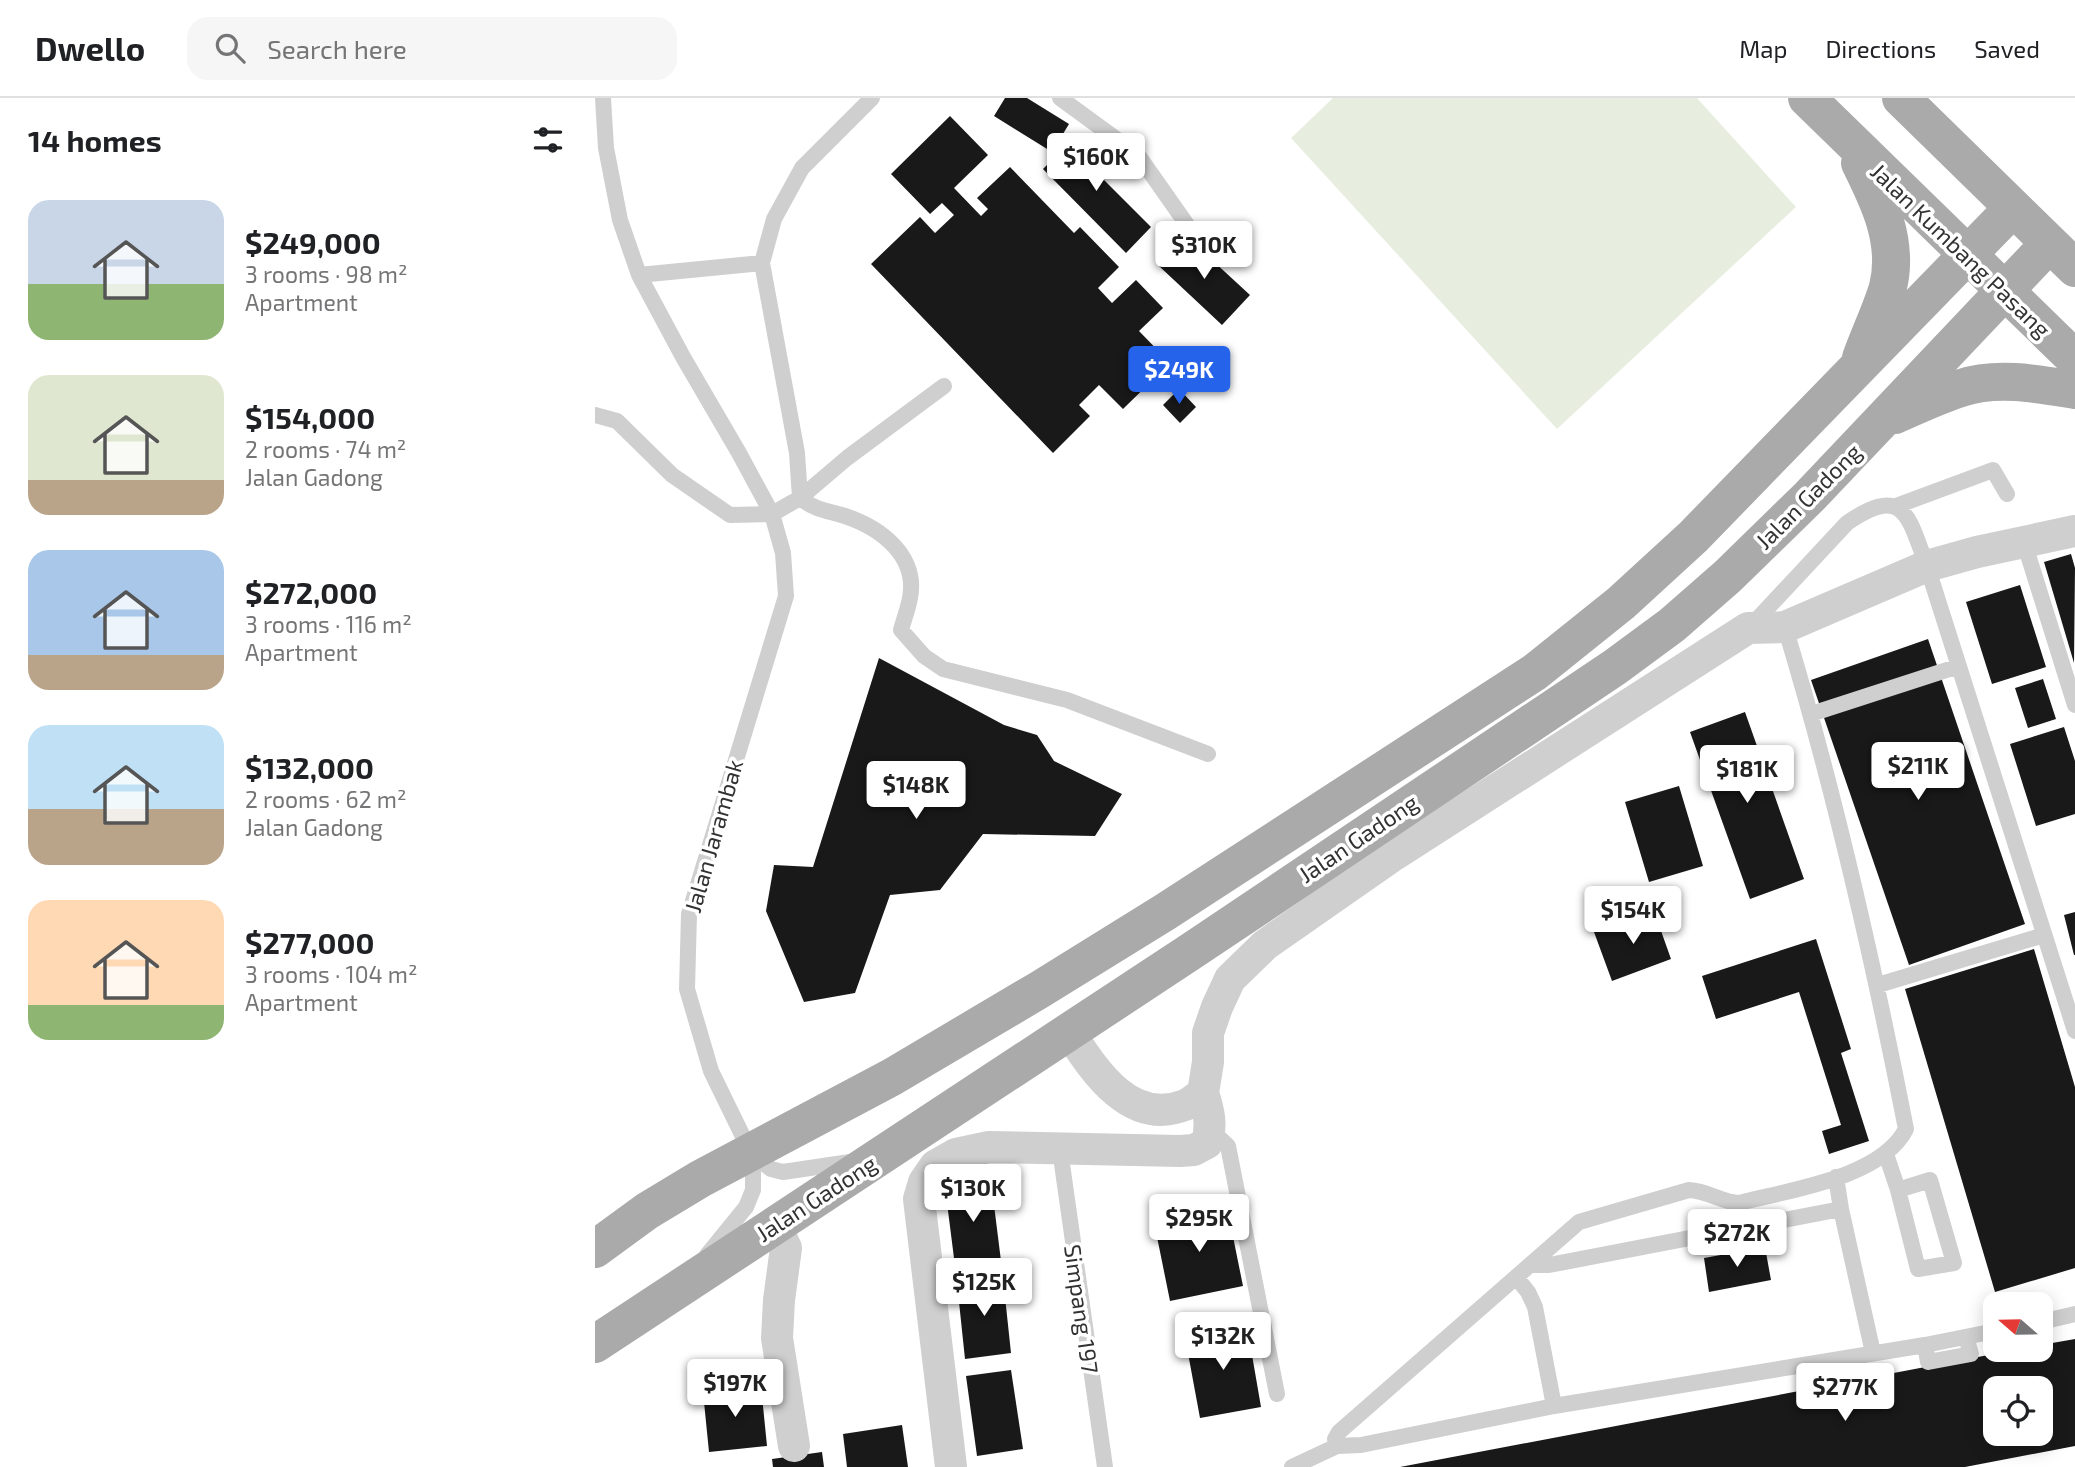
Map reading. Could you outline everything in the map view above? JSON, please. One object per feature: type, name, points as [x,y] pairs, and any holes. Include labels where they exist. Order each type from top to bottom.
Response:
[{"type":"main road","name":"Jalan Kumbang Pasang","points":[[1807,98],[2075,359]]},
{"type":"main road","points":[[1901,98],[2062,256]]},
{"type":"main road","points":[[1848,139],[1881,205],[1890,243],[1888,285],[1855,372]]},
{"type":"main road","name":"Jalan Gadong","points":[[595,1249],[647,1211],[700,1179],[950,1045],[1165,912],[1535,672],[1621,603],[1693,537],[2013,208]]},
{"type":"main road","name":"Jalan Gadong","points":[[595,1344],[1559,705],[1672,625],[1728,576],[1883,420],[2005,291],[2062,256]]},
{"type":"main road","points":[[1883,420],[1963,387],[2004,382],[2036,383],[2075,390]]},
{"type":"main road","points":[[1039,990],[1069,1032]]},
{"type":"street","points":[[951,1467],[919,1199],[923,1182],[935,1166],[956,1154],[989,1147],[1194,1150],[1207,1143],[1211,1130],[1203,1093],[1208,1062],[1208,1033],[1230,979],[1265,945],[1394,855],[1748,628],[1786,627],[1927,566],[1977,552],[2075,531]]},
{"type":"street","points":[[1069,1032],[1095,1070],[1119,1095],[1141,1107],[1163,1109],[1185,1105],[1203,1093]]},
{"type":"street","points":[[775,1225],[786,1248],[777,1338],[794,1446]]},
{"type":"lane","name":"Jalan Jarambak","points":[[603,98],[606,148],[618,208],[639,275],[772,514],[783,553],[786,596],[689,914],[687,989],[711,1071],[751,1153],[753,1191],[746,1207],[684,1283]]},
{"type":"lane","points":[[872,98],[802,168],[774,219],[762,263],[797,453],[800,498],[813,508],[847,517],[880,532],[898,548],[910,569],[911,596],[901,630],[923,656],[943,669],[1067,700],[1208,754]]},
{"type":"lane","points":[[1060,98],[1138,155],[1190,229]]},
{"type":"lane","points":[[639,275],[762,263]]},
{"type":"lane","points":[[595,415],[617,421],[672,475],[730,515],[772,514],[800,498],[847,458],[944,386]]},
{"type":"lane","points":[[1896,506],[1993,470],[2007,494]]},
{"type":"lane","points":[[1748,628],[1847,523],[1883,504],[1896,506],[1908,515],[1927,566],[2075,1031]]},
{"type":"lane","points":[[2024,542],[2075,705]]},
{"type":"lane","points":[[1337,1446],[1335,1439],[1339,1432],[1579,1222],[1689,1190],[1704,1191],[1728,1202],[1739,1203],[1860,1168],[1886,1154],[1901,1139],[1906,1129],[1878,985],[1811,714],[1786,627]]},
{"type":"lane","points":[[1811,714],[1959,666]]},
{"type":"lane","points":[[1878,985],[2044,935]]},
{"type":"lane","points":[[1211,1130],[1229,1146],[1277,1394]]},
{"type":"lane","name":"Simpang 197","points":[[1060,1150],[1105,1467]]},
{"type":"lane","points":[[751,1153],[771,1169],[783,1172],[832,1166],[883,1154]]},
{"type":"lane","points":[[1886,1154],[1918,1269],[1954,1263],[1930,1180],[1898,1190]]},
{"type":"lane","points":[[1836,1177],[1873,1353]]},
{"type":"lane","points":[[1531,1265],[1549,1265],[1841,1209]]},
{"type":"lane","points":[[1516,1277],[1528,1292],[1535,1307],[1554,1406]]},
{"type":"lane","points":[[2053,1319],[2075,1314]]},
{"type":"lane","points":[[1292,1467],[1337,1446],[1360,1445],[1554,1406],[1983,1333]]},
{"type":"shaded area","points":[[1333,98],[1697,98],[1796,207],[1557,429],[1291,138]]},
{"type":"building","points":[[1005,98],[1027,98],[1069,124],[1052,152],[994,116]]},
{"type":"building","points":[[950,116],[988,155],[954,188],[981,216],[988,209],[977,198],[1010,167],[1074,233],[1080,227],[1119,267],[1098,288],[1112,303],[1136,280],[1163,308],[1139,331],[1170,363],[1123,409],[1099,385],[1079,405],[1090,416],[1053,453],[871,264],[920,217],[935,233],[954,215],[942,203],[930,214],[891,174]]},
{"type":"building","points":[[1083,136],[1107,160],[1095,171],[1151,227],[1126,253],[1043,169],[1068,144],[1072,147]]},
{"type":"building","points":[[1186,236],[1250,295],[1222,325],[1159,266]]},
{"type":"building","points":[[1179,389],[1196,407],[1180,423],[1163,405]]},
{"type":"building","points":[[2071,554],[2075,568],[2074,663],[2044,562]]},
{"type":"building","points":[[2020,585],[2046,667],[1992,684],[1966,602]]},
{"type":"building","points":[[1928,639],[2025,924],[1909,965],[1811,680]]},
{"type":"building","points":[[879,658],[1004,725],[1037,735],[1054,761],[1122,794],[1095,836],[983,834],[940,890],[890,895],[855,993],[804,1002],[766,911],[774,865],[813,867]]},
{"type":"building","points":[[2043,679],[2056,719],[2028,728],[2015,688]]},
{"type":"building","points":[[1745,712],[1804,879],[1750,899],[1690,732]]},
{"type":"building","points":[[2064,727],[2075,761],[2075,814],[2036,826],[2010,744]]},
{"type":"building","points":[[1679,786],[1703,866],[1649,882],[1625,802]]},
{"type":"building","points":[[1654,911],[1671,959],[1612,981],[1594,932]]},
{"type":"building","points":[[2075,912],[2075,955],[2074,955],[2064,915]]},
{"type":"building","points":[[1816,939],[1851,1049],[1841,1053],[1869,1141],[1829,1154],[1822,1131],[1841,1125],[1799,992],[1716,1019],[1702,976]]},
{"type":"building","points":[[2034,949],[2075,1087],[2075,1268],[1995,1292],[1905,989]]},
{"type":"building","points":[[991,1181],[1001,1261],[955,1266],[945,1187]]},
{"type":"building","points":[[1227,1207],[1243,1286],[1170,1301],[1154,1222]]},
{"type":"building","points":[[1765,1247],[1771,1280],[1709,1292],[1704,1258]]},
{"type":"building","points":[[1003,1278],[1011,1353],[965,1359],[957,1283]]},
{"type":"building","points":[[1247,1326],[1261,1407],[1200,1418],[1185,1337]]},
{"type":"building","points":[[2075,1339],[2075,1446],[1965,1467],[1400,1467],[1983,1356],[1983,1362],[2053,1362],[2053,1343]]},
{"type":"building","points":[[1011,1370],[1023,1449],[977,1456],[966,1376]]},
{"type":"building","points":[[761,1386],[767,1446],[709,1452],[703,1392]]},
{"type":"building","points":[[902,1425],[908,1467],[847,1467],[843,1434]]},
{"type":"building","points":[[822,1452],[824,1467],[773,1467],[772,1459]]}]
